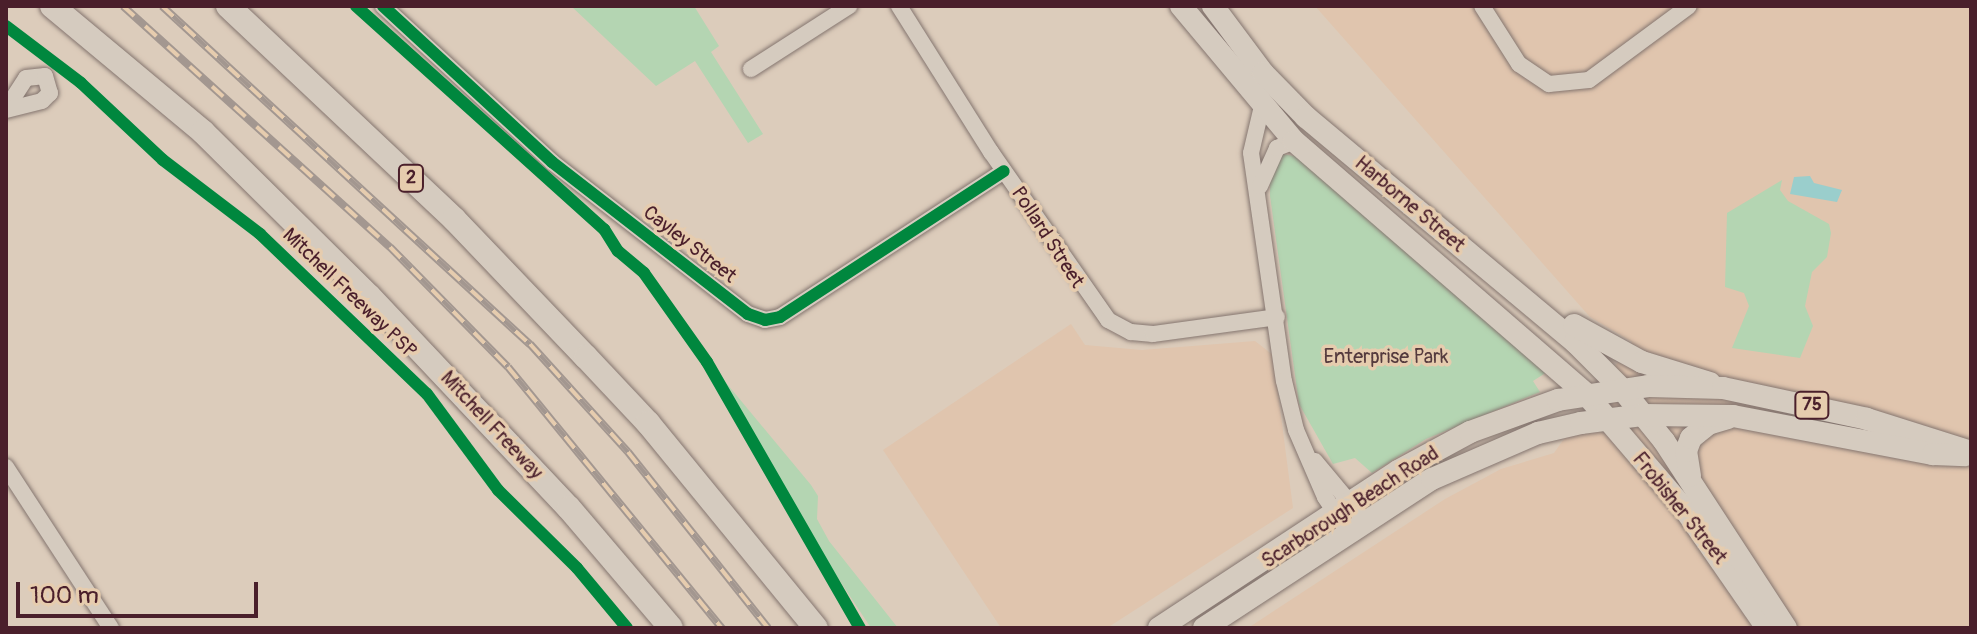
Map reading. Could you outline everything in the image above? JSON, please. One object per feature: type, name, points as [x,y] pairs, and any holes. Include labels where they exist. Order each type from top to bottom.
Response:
[{"type":"highway","name":"Mitchell Freeway","points":[[52,6],[203,132],[369,296],[569,508],[671,628]]},
{"type":"highway","name":"2","points":[[228,6],[454,219],[586,357],[648,423],[816,628]]},
{"type":"main road","name":"Harborne Street","points":[[1181,6],[1294,141],[1586,394]]},
{"type":"main road","name":"Harborne Street","points":[[1213,6],[1263,73],[1306,117],[1543,314],[1622,389]]},
{"type":"main road","points":[[1543,314],[1566,319],[1598,342],[1642,362],[1723,388]]},
{"type":"main road","name":"Scarborough Beach Road","points":[[1204,628],[1350,517],[1470,432],[1586,394],[1622,389],[1723,388],[1867,419],[1971,454]]},
{"type":"main road","name":"Frobisher Street","points":[[1622,389],[1690,481],[1786,628]]},
{"type":"main road","name":"Frobisher Street","points":[[1586,394],[1720,556],[1767,628]]},
{"type":"main road","name":"Scarborough Beach Road","points":[[1159,628],[1350,517],[1478,456],[1538,433],[1643,415],[1733,416],[1933,454],[1971,454]]},
{"type":"main road","points":[[1690,481],[1686,451],[1691,438],[1708,424],[1733,416]]},
{"type":"street","name":"Cayley Street","points":[[383,6],[552,162],[748,314],[765,320],[780,317],[1004,171]]},
{"type":"street","points":[[751,69],[849,6]]},
{"type":"street","name":"Pollard Street","points":[[899,6],[1088,298],[1119,327],[1153,334],[1277,317]]},
{"type":"street","points":[[1482,6],[1519,64],[1549,84],[1589,80],[1689,6]]},
{"type":"street","points":[[1262,106],[1251,153],[1260,188],[1289,405],[1312,457],[1350,517]]},
{"type":"street","points":[[1260,188],[1277,148],[1294,141]]},
{"type":"street","points":[[6,467],[111,628]]},
{"type":"shaded area","points":[[1315,6],[1971,6],[1971,628],[1248,628],[1445,499],[1501,469],[1554,453],[1632,342],[1590,317]]},
{"type":"shaded area","points":[[1071,324],[1085,345],[1142,350],[1255,341],[1273,355],[1293,508],[1107,628],[1001,628],[883,450]]},
{"type":"green space","points":[[571,6],[694,6],[719,46],[711,52],[763,134],[748,143],[695,61],[656,86]]},
{"type":"green space","name":"Enterprise Park","points":[[1281,154],[1295,156],[1547,372],[1533,381],[1540,392],[1426,439],[1372,473],[1355,458],[1333,464],[1299,404],[1270,196],[1270,180]]},
{"type":"green space","points":[[1782,180],[1780,190],[1788,201],[1829,224],[1831,233],[1827,257],[1812,272],[1805,306],[1813,326],[1800,358],[1732,348],[1749,306],[1744,293],[1725,287],[1727,213]]},
{"type":"green space","points":[[713,367],[811,485],[818,496],[817,519],[829,541],[898,628],[871,628],[791,507]]},
{"type":"water","points":[[1810,176],[1814,183],[1842,190],[1837,202],[1790,194],[1794,177]]},
{"type":"railway","points":[[123,6],[390,247],[508,367],[722,628]]},
{"type":"railway","points":[[162,6],[530,344],[628,452],[768,628]]},
{"type":"cycle path","points":[[356,6],[604,229],[618,251],[644,273],[707,362],[860,628]]},
{"type":"cycle path","points":[[383,6],[552,162],[748,314],[765,320],[780,317],[1004,171]]},
{"type":"cycle path","name":"Mitchell Freeway PSP","points":[[6,26],[81,83],[163,160],[260,234],[427,394],[498,490],[577,568],[627,628]]}]
